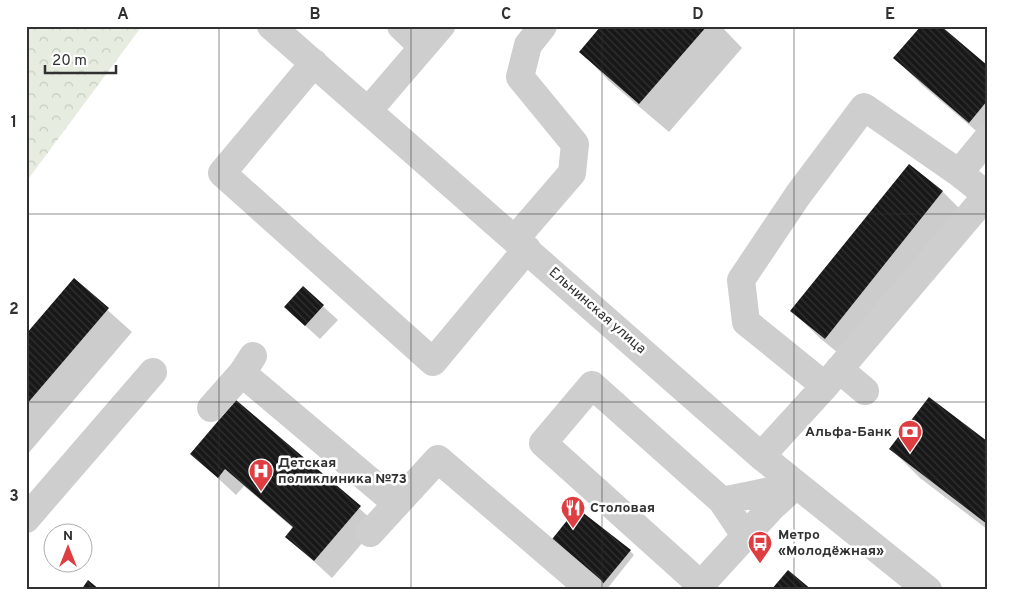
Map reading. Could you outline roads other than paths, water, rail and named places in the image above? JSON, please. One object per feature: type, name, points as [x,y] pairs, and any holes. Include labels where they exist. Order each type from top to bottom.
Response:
[{"type":"street","name":"Ельнинская улица","points":[[271,26],[761,456],[928,590]]},
{"type":"street","points":[[401,26],[423,47]]},
{"type":"street","points":[[368,111],[442,26]]},
{"type":"street","points":[[314,63],[222,173],[433,362],[572,173],[575,144],[520,77],[528,45],[544,26]]},
{"type":"street","points":[[761,456],[832,378],[986,195],[959,173],[864,107],[798,195],[741,280],[746,322],[832,378],[865,391]]},
{"type":"street","points":[[959,173],[987,139]]},
{"type":"street","points":[[211,408],[248,364],[396,503]]},
{"type":"street","points":[[26,519],[153,372]]},
{"type":"street","points":[[746,537],[722,501],[592,385],[543,443],[699,587],[746,537],[771,508],[796,485]]},
{"type":"street","points":[[370,534],[396,503],[438,459],[591,590]]},
{"type":"street","points":[[722,501],[796,485]]},
{"type":"place","name":"Альфа-Банк","points":[[910,453]]},
{"type":"place","name":"Детская поликлиника №73","points":[[261,492]]},
{"type":"place","name":"Столовая","points":[[573,529]]},
{"type":"place","name":"Метро «Молодёжная»","points":[[760,564]]}]
